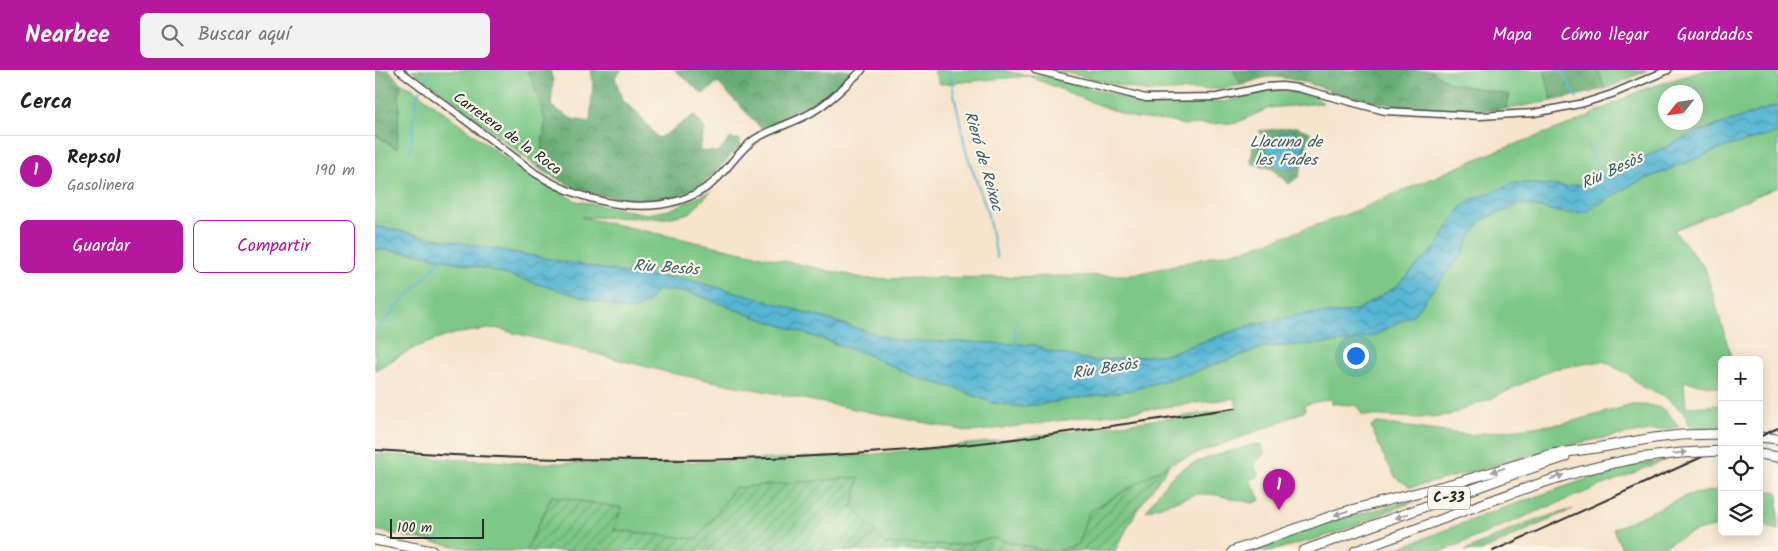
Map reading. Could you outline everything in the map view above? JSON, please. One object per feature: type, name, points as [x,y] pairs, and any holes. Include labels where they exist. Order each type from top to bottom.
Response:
[{"type":"highway","name":"C-33","points":[[1303,551],[1559,458],[1597,448],[1654,438],[1718,434]]},
{"type":"highway","points":[[1763,437],[1778,439]]},
{"type":"highway","points":[[1233,551],[1304,525],[1372,504],[1455,483],[1552,454],[1597,448]]},
{"type":"highway","name":"C-33","points":[[1355,551],[1569,473],[1603,464],[1639,458],[1681,453],[1718,452]]},
{"type":"highway","points":[[1763,454],[1778,456]]},
{"type":"highway","points":[[375,540],[432,551]]},
{"type":"street","name":"Carretera de la Roca","points":[[399,70],[552,184],[578,195],[603,202],[626,205],[650,205],[685,198],[707,187],[717,179],[751,142],[765,133],[815,110],[833,97],[863,70]]},
{"type":"street","points":[[1035,70],[1147,98],[1217,97],[1265,87],[1282,86],[1298,88],[1385,112],[1481,116],[1534,113],[1585,103],[1613,94],[1667,70]]},
{"type":"green space","points":[[375,70],[389,70],[400,83],[397,149],[375,134]]},
{"type":"green space","points":[[412,70],[527,70],[533,81],[545,121],[540,169],[439,89]]},
{"type":"green space","points":[[527,70],[550,70],[553,81],[551,106],[572,119],[590,122],[593,82],[591,70],[622,70],[615,77],[622,100],[637,112],[658,138],[694,115],[705,129],[699,151],[719,152],[730,138],[739,139],[741,146],[706,181],[687,192],[663,200],[639,201],[594,194],[569,185],[540,169],[545,121],[533,81]]},
{"type":"green space","points":[[675,70],[849,70],[852,73],[834,91],[806,110],[762,129],[718,83],[703,94]]},
{"type":"green space","points":[[933,70],[1002,70],[1029,76],[940,84]]},
{"type":"green space","points":[[1055,70],[1084,70],[1089,72],[1090,70],[1233,70],[1242,85],[1213,89],[1149,92]]},
{"type":"green space","points":[[1233,70],[1430,70],[1450,83],[1510,95],[1505,109],[1435,110],[1364,100],[1284,78],[1264,78],[1242,85]]},
{"type":"green space","points":[[1430,70],[1544,70],[1552,101],[1505,109],[1510,95],[1450,83]]},
{"type":"green space","points":[[1544,70],[1598,70],[1605,89],[1552,101]]},
{"type":"green space","points":[[1598,70],[1647,70],[1605,89]]},
{"type":"green space","points":[[1706,70],[1778,70],[1778,105],[1703,130],[1697,132],[1592,182],[1566,187],[1515,183],[1449,225],[1438,245],[1395,287],[1359,309],[1342,313],[1304,314],[1254,324],[1168,354],[1094,361],[1052,352],[1036,345],[899,341],[751,296],[684,279],[631,274],[375,226],[375,135],[397,149],[400,83],[413,89],[528,175],[576,201],[647,214],[669,210],[712,191],[690,213],[667,218],[581,217],[867,279],[1132,275],[1250,248],[1345,215],[1489,154],[1578,121],[1644,89]]},
{"type":"green space","points":[[1039,75],[1146,103],[1223,102],[1279,90],[1312,96],[1323,103],[1269,108],[1236,123],[1184,125],[1168,121],[1135,118],[1029,76]]},
{"type":"green space","points":[[1296,127],[1310,132],[1299,176],[1289,184],[1272,169],[1251,163],[1253,145],[1268,141],[1259,131]]},
{"type":"green space","points":[[1778,133],[1778,187],[1674,230],[1705,268],[1731,356],[1718,356],[1718,388],[1684,381],[1686,407],[1718,405],[1718,428],[1690,427],[1684,413],[1663,395],[1642,387],[1628,374],[1603,361],[1553,369],[1490,399],[1449,415],[1420,418],[1362,415],[1358,406],[1332,403],[1328,399],[1304,405],[1305,411],[1263,429],[1171,463],[1089,512],[1078,544],[1058,551],[1048,551],[993,538],[958,545],[885,544],[853,506],[859,478],[735,488],[697,540],[614,530],[621,508],[552,496],[526,551],[479,551],[375,530],[375,454],[530,463],[650,464],[868,455],[979,443],[1237,409],[1235,398],[972,432],[671,373],[495,328],[453,334],[416,347],[375,370],[375,249],[420,254],[487,269],[622,309],[633,309],[648,302],[655,292],[660,290],[698,295],[744,313],[863,353],[920,379],[952,387],[993,403],[1022,407],[1132,390],[1197,371],[1264,347],[1341,342],[1373,336],[1392,326],[1456,262],[1481,220],[1522,204],[1565,213],[1586,212],[1633,184],[1725,147]]},
{"type":"green space","points":[[1632,405],[1648,405],[1664,410],[1679,427],[1580,443],[1411,487],[1396,478],[1382,453],[1371,426],[1378,423],[1468,435],[1566,423]]},
{"type":"green space","points":[[1256,444],[1262,446],[1265,454],[1256,461],[1255,468],[1259,476],[1250,480],[1260,500],[1253,503],[1212,494],[1196,494],[1146,511],[1167,482],[1183,469],[1214,456]]},
{"type":"green space","points":[[1666,460],[1443,551],[1391,551],[1489,513],[1616,469]]},
{"type":"green space","points":[[1171,463],[1137,510],[1115,551],[1058,551],[1078,544],[1089,512]]},
{"type":"green space","points":[[859,477],[853,506],[885,544],[958,545],[993,538],[1048,551],[526,551],[552,496],[621,508],[614,530],[697,539],[735,488]]},
{"type":"green space","points":[[1718,490],[1718,526],[1693,532],[1653,551],[1623,551],[1613,529],[1688,495]]},
{"type":"green space","points":[[1763,490],[1778,492],[1778,530],[1763,526]]},
{"type":"green space","points":[[1425,497],[1333,534],[1271,551],[1245,551],[1324,523]]},
{"type":"green space","points":[[1573,509],[1481,551],[1465,551],[1526,523]]},
{"type":"water","name":"Riu Besòs","points":[[1778,105],[1778,133],[1725,147],[1633,184],[1586,212],[1565,213],[1522,204],[1485,218],[1471,235],[1463,253],[1414,314],[1373,336],[1347,342],[1264,347],[1197,371],[1132,390],[1022,407],[993,403],[952,387],[920,379],[863,353],[744,313],[698,295],[660,290],[655,292],[648,302],[639,307],[622,309],[487,269],[420,254],[375,249],[375,226],[631,274],[684,279],[751,296],[899,341],[1036,345],[1052,352],[1094,361],[1168,354],[1254,324],[1304,314],[1342,313],[1359,309],[1395,287],[1438,245],[1454,216],[1471,200],[1515,183],[1566,187],[1592,182],[1703,130]]},
{"type":"water","name":"Llacuna de les Fades","points":[[1294,131],[1304,141],[1304,153],[1301,165],[1293,169],[1285,169],[1271,161],[1267,148],[1270,141],[1278,135]]},
{"type":"waterway","points":[[424,86],[431,70]]},
{"type":"waterway","name":"Rieró de Reixac","points":[[949,70],[966,151],[987,211],[997,258]]},
{"type":"waterway","points":[[1561,70],[1577,98]]},
{"type":"waterway","points":[[410,151],[417,96],[421,90]]},
{"type":"waterway","name":"Riu Besòs","points":[[1587,144],[1603,178]]},
{"type":"waterway","points":[[375,331],[443,258]]},
{"type":"waterway","name":"Rieró de Reixac","points":[[1014,327],[1017,347]]},
{"type":"railway","points":[[375,450],[509,457],[642,460],[709,460],[842,455],[991,442],[1236,408]]},
{"type":"railway","points":[[1763,435],[1778,428]]},
{"type":"railway","points":[[1493,551],[1718,450]]},
{"type":"place","name":"Repsol","points":[[1279,510]]}]
